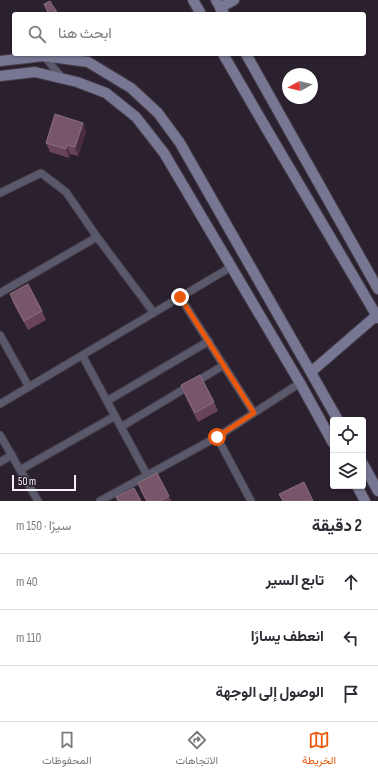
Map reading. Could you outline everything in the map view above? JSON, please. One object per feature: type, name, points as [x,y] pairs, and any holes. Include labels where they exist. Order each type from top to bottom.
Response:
[{"type":"street","points":[[193,0],[200,12]]},
{"type":"street","points":[[220,7],[234,0]]},
{"type":"street","points":[[44,56],[63,79]]},
{"type":"street","points":[[0,61],[44,56],[88,62],[131,88],[158,113],[180,143],[336,417]]},
{"type":"street","points":[[224,56],[377,316],[311,372]]},
{"type":"street","points":[[247,56],[378,288]]},
{"type":"street","points":[[0,76],[35,72],[76,82],[106,93],[136,117],[164,152],[300,383],[330,438]]},
{"type":"street","points":[[0,193],[41,174],[66,192],[97,237],[154,313]]},
{"type":"street","points":[[0,293],[97,237]]},
{"type":"street","points":[[0,404],[231,267]]},
{"type":"street","points":[[180,297],[254,413]]},
{"type":"street","points":[[1,339],[29,387]]},
{"type":"street","points":[[107,401],[209,341]]},
{"type":"street","points":[[82,355],[147,475]]},
{"type":"street","points":[[121,427],[224,366]]},
{"type":"street","points":[[100,501],[217,437],[300,383]]},
{"type":"street","points":[[20,470],[115,416]]},
{"type":"street","points":[[0,435],[38,501]]},
{"type":"street","points":[[217,437],[251,501]]},
{"type":"street","points":[[0,462],[12,455]]},
{"type":"street","points":[[366,469],[378,491]]},
{"type":"street","points":[[359,489],[365,501]]},
{"type":"building","points":[[50,1],[57,12],[48,12],[44,4]]},
{"type":"building","points":[[55,114],[83,123],[75,147],[67,145],[66,149],[46,143]]},
{"type":"building","points":[[28,284],[42,311],[24,321],[10,294]]},
{"type":"building","points":[[200,375],[214,402],[195,413],[181,385]]},
{"type":"building","points":[[157,473],[169,496],[160,501],[147,501],[138,483]]},
{"type":"building","points":[[304,482],[313,501],[283,501],[279,494]]},
{"type":"building","points":[[134,488],[141,501],[118,501],[116,497]]},
{"type":"route","points":[[180,297],[254,413],[217,437]]}]
